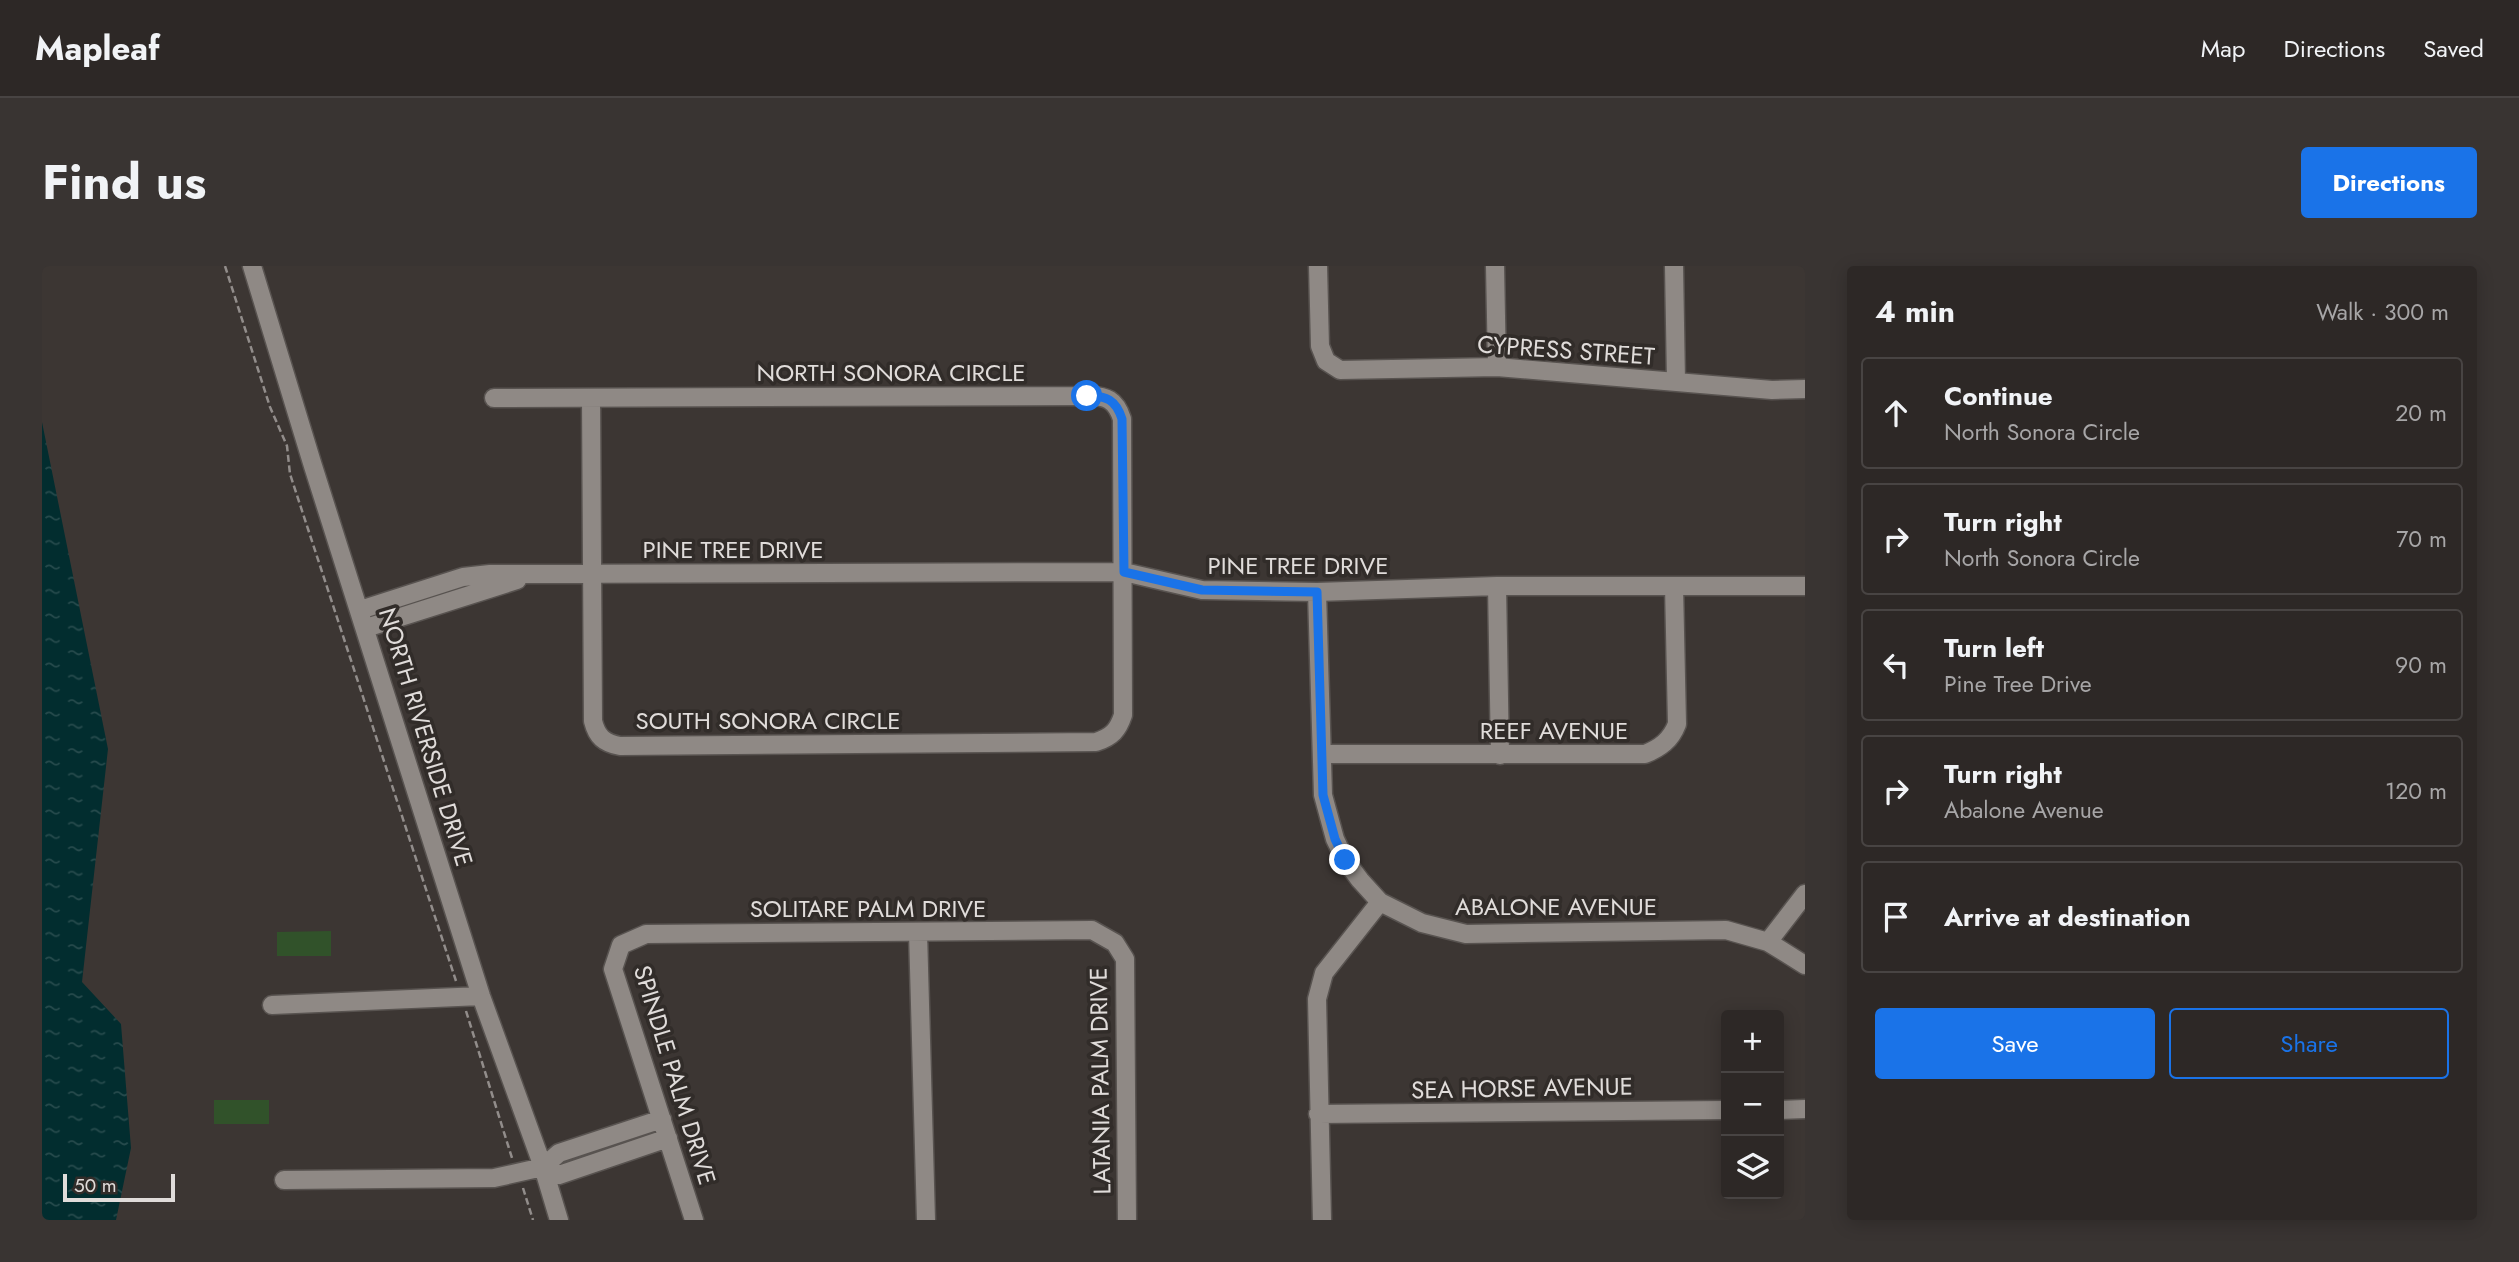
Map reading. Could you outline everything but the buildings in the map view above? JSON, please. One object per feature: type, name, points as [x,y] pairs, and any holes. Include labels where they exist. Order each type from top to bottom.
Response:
[{"type":"street","name":"NORTH RIVERSIDE DRIVE","points":[[252,266],[481,996],[543,1167],[559,1220]]},
{"type":"street","name":"CYPRESS STREET","points":[[1318,266],[1320,346],[1326,361],[1340,370],[1497,368],[1772,390],[1805,389]]},
{"type":"street","points":[[1495,266],[1497,368]]},
{"type":"street","points":[[1674,266],[1676,382]]},
{"type":"street","name":"NORTH SONORA CIRCLE","points":[[494,398],[1101,395],[1119,408],[1122,419],[1124,572]]},
{"type":"street","name":"SOUTH SONORA CIRCLE","points":[[591,398],[593,722],[602,740],[620,746],[1096,742],[1107,739],[1118,729],[1123,715],[1124,572]]},
{"type":"street","name":"PINE TREE DRIVE","points":[[360,610],[463,577],[490,574],[1124,572],[1202,590],[1317,592],[1497,586],[1805,586]]},
{"type":"street","name":"PINE TREE DRIVE","points":[[366,628],[477,591],[540,574]]},
{"type":"street","points":[[1497,586],[1500,755]]},
{"type":"street","name":"REEF AVENUE","points":[[1322,754],[1645,754],[1657,749],[1667,740],[1677,724],[1674,586]]},
{"type":"street","name":"ABALONE AVENUE","points":[[1317,592],[1323,795],[1335,839],[1345,860],[1380,902],[1422,923],[1466,934],[1726,930],[1768,942],[1805,965]]},
{"type":"street","points":[[1768,942],[1805,894]]},
{"type":"street","points":[[1322,1220],[1317,999],[1324,972],[1380,902]]},
{"type":"street","name":"SOLITARE PALM DRIVE","points":[[621,945],[646,934],[1092,930],[1115,943]]},
{"type":"street","points":[[918,932],[926,1220]]},
{"type":"street","name":"LATANIA PALM DRIVE","points":[[1115,943],[1125,959],[1127,1220]]},
{"type":"street","name":"SPINDLE PALM DRIVE","points":[[621,945],[613,969],[694,1220]]},
{"type":"street","points":[[272,1005],[481,996]]},
{"type":"street","points":[[1784,1110],[1805,1109]]},
{"type":"street","name":"SEA HORSE AVENUE","points":[[1318,1114],[1721,1110]]},
{"type":"street","points":[[284,1180],[494,1178],[543,1167],[559,1153],[662,1119]]},
{"type":"street","points":[[543,1167],[559,1175],[668,1138]]},
{"type":"path","points":[[225,266],[270,407],[287,446],[290,474],[533,1220]]},
{"type":"green space","points":[[331,931],[331,956],[277,956],[277,932]]},
{"type":"green space","points":[[214,1100],[269,1100],[269,1124],[214,1124]]},
{"type":"water","points":[[42,422],[108,749],[82,982],[121,1024],[131,1148],[116,1220],[42,1220]]},
{"type":"route","points":[[1087,396],[1101,395],[1111,400],[1119,408],[1122,419],[1124,572],[1202,590],[1317,592],[1323,795],[1335,839],[1345,860]]}]
